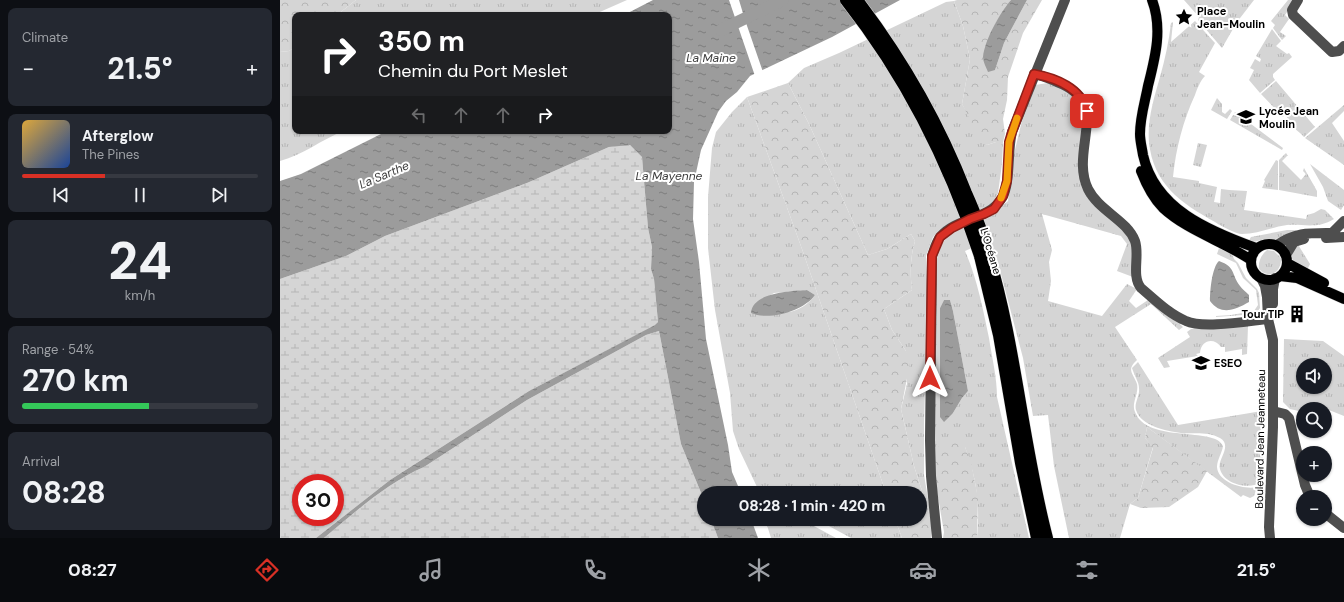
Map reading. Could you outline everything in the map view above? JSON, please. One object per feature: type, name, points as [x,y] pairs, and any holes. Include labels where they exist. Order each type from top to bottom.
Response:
[{"type":"highway","name":"L’Océane","points":[[846,0],[896,71],[923,120],[999,291],[1031,468],[1047,538]]},
{"type":"highway","name":"L’Océane","points":[[857,0],[897,57],[924,102],[957,170],[975,215],[1021,463],[1037,538]]},
{"type":"main road","points":[[1152,0],[1158,26],[1158,36],[1155,58],[1142,115],[1140,135],[1146,167],[1154,184],[1164,197],[1176,208],[1203,226],[1256,248]]},
{"type":"main road","points":[[1155,15],[1154,35],[1134,120],[1134,136],[1139,167],[1147,185],[1162,207],[1172,215],[1251,260]]},
{"type":"main road","points":[[1278,277],[1285,269],[1286,259],[1282,250],[1276,245],[1266,244],[1256,248],[1251,260],[1252,268],[1261,278],[1270,280],[1278,277],[1297,278],[1344,299]]},
{"type":"main road","points":[[1286,259],[1344,292]]},
{"type":"street","points":[[937,538],[930,448],[932,256],[940,237],[952,228],[994,209],[1003,196],[1007,181],[1010,137],[1065,0]]},
{"type":"street","points":[[1298,0],[1292,10],[1293,15],[1332,52],[1339,51],[1344,46]]},
{"type":"street","points":[[1034,74],[1070,87],[1077,93],[1083,102],[1087,116],[1083,157],[1084,177],[1097,202],[1127,229],[1134,238],[1137,252],[1138,284],[1174,315],[1191,323],[1227,323],[1268,319]]},
{"type":"street","points":[[1276,245],[1287,238],[1300,234],[1332,233],[1344,221]]},
{"type":"street","points":[[1286,259],[1294,242],[1300,239],[1344,237]]},
{"type":"street","name":"Boulevard Jean Jeanneteau","points":[[1273,340],[1275,334],[1273,289],[1278,277]]},
{"type":"street","name":"Boulevard Jean Jeanneteau","points":[[1261,278],[1265,286],[1268,319],[1273,340],[1270,538]]},
{"type":"street","points":[[1273,411],[1285,414],[1289,418],[1307,490]]},
{"type":"street","points":[[1332,519],[1344,528]]},
{"type":"green space","points":[[280,0],[356,0],[341,12],[292,12],[292,49],[289,51],[280,52]]},
{"type":"green space","points":[[356,0],[627,0],[600,12],[341,12]]},
{"type":"green space","points":[[1011,0],[995,24],[995,70],[1004,43],[1027,0],[1042,0],[1023,33],[1008,77],[1007,100],[1003,119],[1005,134],[1003,142],[996,142],[987,145],[980,139],[962,104],[970,59],[963,26],[954,1]]},
{"type":"green space","points":[[1184,0],[1254,0],[1237,22],[1222,48],[1198,20],[1199,17]]},
{"type":"green space","points":[[1288,0],[1295,0],[1285,15],[1289,19],[1280,32],[1286,36],[1282,40],[1273,28],[1275,25],[1271,21]]},
{"type":"green space","points":[[954,1],[963,26],[970,59],[962,104],[987,145],[996,142],[1003,142],[1002,164],[998,193],[993,203],[982,210],[944,227],[933,237],[926,256],[928,302],[924,422],[924,475],[926,486],[920,486],[914,466],[901,409],[907,384],[906,351],[892,330],[884,309],[912,290],[911,266],[915,241],[911,234],[887,249],[868,255],[809,124],[788,83],[804,68],[946,2]]},
{"type":"green space","points":[[1195,21],[1215,43],[1199,72],[1205,76],[1198,88],[1187,115],[1178,145],[1173,177],[1199,181],[1199,183],[1217,187],[1214,202],[1220,203],[1221,189],[1247,191],[1244,210],[1306,219],[1307,215],[1321,209],[1325,210],[1334,219],[1317,225],[1287,225],[1248,234],[1239,234],[1221,226],[1191,207],[1171,191],[1163,181],[1156,170],[1149,142],[1149,126],[1152,109],[1165,57],[1171,23],[1173,22],[1171,42]]},
{"type":"green space","points":[[1272,29],[1281,41],[1276,46],[1287,54],[1289,53],[1292,57],[1273,74],[1275,80],[1260,93],[1249,80],[1254,70],[1250,68],[1255,59],[1260,62],[1261,59],[1256,56]]},
{"type":"green space","points":[[292,49],[292,134],[337,134],[296,155],[280,161],[280,52],[289,51]]},
{"type":"green space","points":[[1276,81],[1315,127],[1304,137],[1284,114],[1283,117],[1261,94]]},
{"type":"green space","points":[[788,83],[809,124],[868,255],[887,249],[911,234],[915,241],[911,266],[912,290],[884,309],[892,330],[906,351],[910,363],[901,409],[914,466],[920,486],[884,486],[802,249],[747,97]]},
{"type":"green space","points":[[1048,83],[1068,90],[1082,108],[1086,189],[1125,231],[1133,244],[1133,277],[1117,271],[1127,244],[1121,236],[1042,214],[1052,250],[1049,262],[1051,281],[1048,301],[1102,316],[1127,284],[1137,289],[1129,301],[1136,308],[1151,298],[1181,321],[1180,324],[1183,327],[1179,330],[1151,304],[1115,327],[1137,360],[1131,369],[1137,384],[1134,405],[1135,412],[1142,422],[1153,428],[1166,432],[1208,437],[1217,440],[1223,446],[1217,464],[1219,473],[1227,481],[1233,484],[1252,488],[1257,487],[1254,496],[1250,498],[1243,495],[1241,497],[1147,427],[1145,438],[1153,447],[1138,498],[1130,504],[1120,538],[1069,538],[1054,466],[1048,415],[1033,416],[1023,358],[1001,274],[990,240],[965,251],[973,272],[982,305],[994,368],[997,397],[1029,538],[977,538],[977,492],[965,447],[933,468],[935,267],[940,245],[951,233],[995,212],[1008,201],[1013,158],[1026,104],[1035,85]],"holes":[[[944,300],[950,300],[968,391],[953,413],[940,417],[940,308]]]},
{"type":"green space","points":[[747,97],[802,249],[884,486],[757,486],[739,449],[733,431],[730,393],[715,310],[708,248],[708,197],[712,148],[716,132],[732,112]],"holes":[[[807,290],[815,295],[804,306],[789,312],[756,303],[774,293]]]},
{"type":"green space","points":[[1217,98],[1222,104],[1222,112],[1225,114],[1230,109],[1232,111],[1227,119],[1211,110]]},
{"type":"green space","points":[[1344,105],[1344,111],[1332,123],[1344,141],[1344,165],[1305,138]]},
{"type":"green space","points":[[1235,112],[1283,148],[1282,150],[1230,120]]},
{"type":"green space","points":[[1198,143],[1207,145],[1201,167],[1193,165]]},
{"type":"green space","points":[[630,145],[642,157],[648,228],[652,247],[651,269],[654,279],[658,322],[656,325],[529,391],[390,480],[344,516],[344,474],[292,474],[292,526],[331,526],[316,538],[280,538],[280,279],[346,256],[385,236],[527,183],[609,147]]},
{"type":"green space","points":[[1286,153],[1288,156],[1282,161],[1301,180],[1306,174],[1303,171],[1304,168],[1317,191],[1317,197],[1279,190],[1279,160]]},
{"type":"green space","points":[[1276,160],[1278,161],[1278,190],[1262,188],[1265,181],[1264,180]]},
{"type":"green space","points":[[1310,164],[1344,190],[1344,205],[1341,210],[1328,201],[1323,187]]},
{"type":"green space","points":[[1287,230],[1297,231],[1276,239],[1248,242],[1251,237]]},
{"type":"green space","points":[[1297,243],[1310,264],[1307,270],[1293,261],[1291,256]]},
{"type":"green space","points":[[1219,248],[1232,254],[1246,278],[1257,289],[1259,293],[1260,308],[1256,314],[1216,317],[1254,311],[1258,305],[1256,290],[1243,278],[1236,263],[1217,254]]},
{"type":"green space","points":[[1267,250],[1274,251],[1281,258],[1281,263],[1277,271],[1271,274],[1267,274],[1259,269],[1260,259]]},
{"type":"green space","points":[[1248,326],[1247,354],[1242,355],[1242,349],[1225,352],[1225,347],[1221,347],[1215,342],[1208,341],[1203,345],[1200,353],[1196,354],[1198,356],[1167,361],[1170,367],[1164,368],[1158,358],[1190,337],[1187,332],[1191,329]]},
{"type":"green space","points":[[659,331],[681,444],[698,486],[697,486],[697,526],[714,526],[718,538],[324,538],[338,526],[344,526],[344,521],[397,481],[424,467],[527,400],[646,335]]},
{"type":"green space","points":[[1284,339],[1323,341],[1344,356],[1344,416],[1332,411],[1332,402],[1296,402],[1296,410],[1290,409],[1283,402]]},
{"type":"green space","points":[[1138,362],[1178,425],[1262,411],[1264,418],[1262,482],[1251,486],[1244,486],[1232,482],[1222,474],[1220,465],[1225,445],[1224,441],[1220,438],[1211,434],[1168,431],[1148,424],[1143,420],[1136,410],[1139,388],[1132,368]]},
{"type":"green space","points":[[1147,427],[1207,471],[1198,487],[1169,507],[1141,508],[1130,504],[1138,498],[1153,448],[1145,438]]},
{"type":"green space","points":[[948,440],[959,441],[965,447],[971,462],[978,498],[977,538],[943,538],[944,532],[933,468],[939,445]]},
{"type":"green space","points":[[927,493],[932,522],[927,506]]},
{"type":"green space","points":[[927,506],[932,522],[931,538],[902,538],[898,526],[927,526]]},
{"type":"green space","points":[[767,526],[814,526],[836,538],[771,538]]},
{"type":"green space","points":[[829,526],[898,526],[902,538],[851,538]]},
{"type":"water","points":[[653,0],[900,0],[832,37],[750,76],[737,92],[726,101],[718,112],[701,150],[694,182],[693,219],[699,262],[706,339],[728,445],[732,472],[738,486],[698,486],[681,444],[659,331],[646,335],[527,400],[424,467],[397,481],[344,521],[344,516],[390,480],[529,391],[655,325],[658,322],[654,279],[651,269],[652,247],[648,228],[642,157],[630,145],[609,147],[527,183],[385,236],[346,256],[280,279],[280,181],[301,174],[381,134],[672,134],[672,12],[630,12]]},
{"type":"water","points":[[1011,0],[1027,0],[1004,43],[995,70],[988,72],[984,63],[984,50],[998,19]]},
{"type":"water","points":[[1219,261],[1231,268],[1237,282],[1249,295],[1249,302],[1233,309],[1223,310],[1214,306],[1210,301],[1213,274]]},
{"type":"water","points":[[807,290],[815,295],[810,301],[795,310],[767,316],[751,313],[753,306],[765,297],[783,292]]},
{"type":"water","points":[[944,300],[950,300],[953,311],[968,391],[953,413],[944,422],[940,417],[940,308]]},
{"type":"water","points":[[331,526],[338,526],[324,538],[316,538]]},
{"type":"water","points":[[714,526],[754,526],[758,538],[718,538]]},
{"type":"pier","points":[[729,0],[739,0],[763,72],[755,76]]},
{"type":"waterway","name":"La Maine","points":[[721,30],[783,0]]},
{"type":"slow traffic","points":[[1001,198],[1003,196],[1007,181],[1009,142],[1017,118]]},
{"type":"place","name":"Place Jean-Moulin","points":[[1184,17]]},
{"type":"place","name":"Lycée Jean Moulin","points":[[1246,117]]},
{"type":"place","name":"Tour TIP","points":[[1297,314]]},
{"type":"place","name":"ESEO","points":[[1201,363]]},
{"type":"route","points":[[930,378],[932,256],[935,246],[940,237],[952,228],[994,209],[1003,196],[1007,181],[1009,142],[1034,74],[1066,85],[1074,90],[1080,97],[1087,111]]},
{"type":"water label","name":"La Sarthe","points":[[384,175]]},
{"type":"water label","name":"La Mayenne","points":[[669,176]]}]
